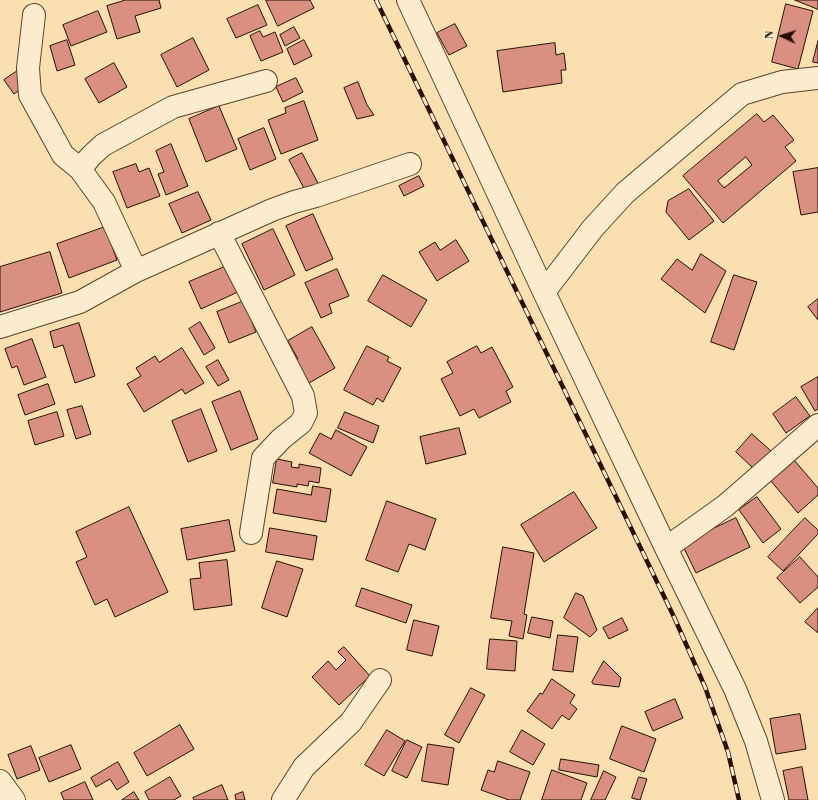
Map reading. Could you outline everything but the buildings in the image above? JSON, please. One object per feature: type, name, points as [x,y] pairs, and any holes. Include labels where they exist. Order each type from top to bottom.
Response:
[{"type":"street","points":[[408,0],[544,292],[735,689],[756,742],[773,800]]},
{"type":"street","points":[[34,15],[28,68],[30,95],[63,155],[80,169],[104,202],[136,270]]},
{"type":"street","points":[[544,292],[593,228],[625,193],[742,94],[782,82],[818,78]]},
{"type":"street","points":[[80,169],[103,145],[173,107],[266,81]]},
{"type":"street","points":[[0,327],[80,302],[136,270],[294,202],[410,164]]},
{"type":"street","points":[[219,233],[303,396],[306,412],[301,423],[281,439],[263,458],[251,533]]},
{"type":"street","points":[[666,548],[725,506],[818,425]]},
{"type":"street","points":[[282,800],[304,767],[350,722],[380,680]]},
{"type":"street","points":[[0,781],[14,800]]},
{"type":"railway","points":[[376,0],[674,617],[705,687],[728,752],[739,800]]}]
